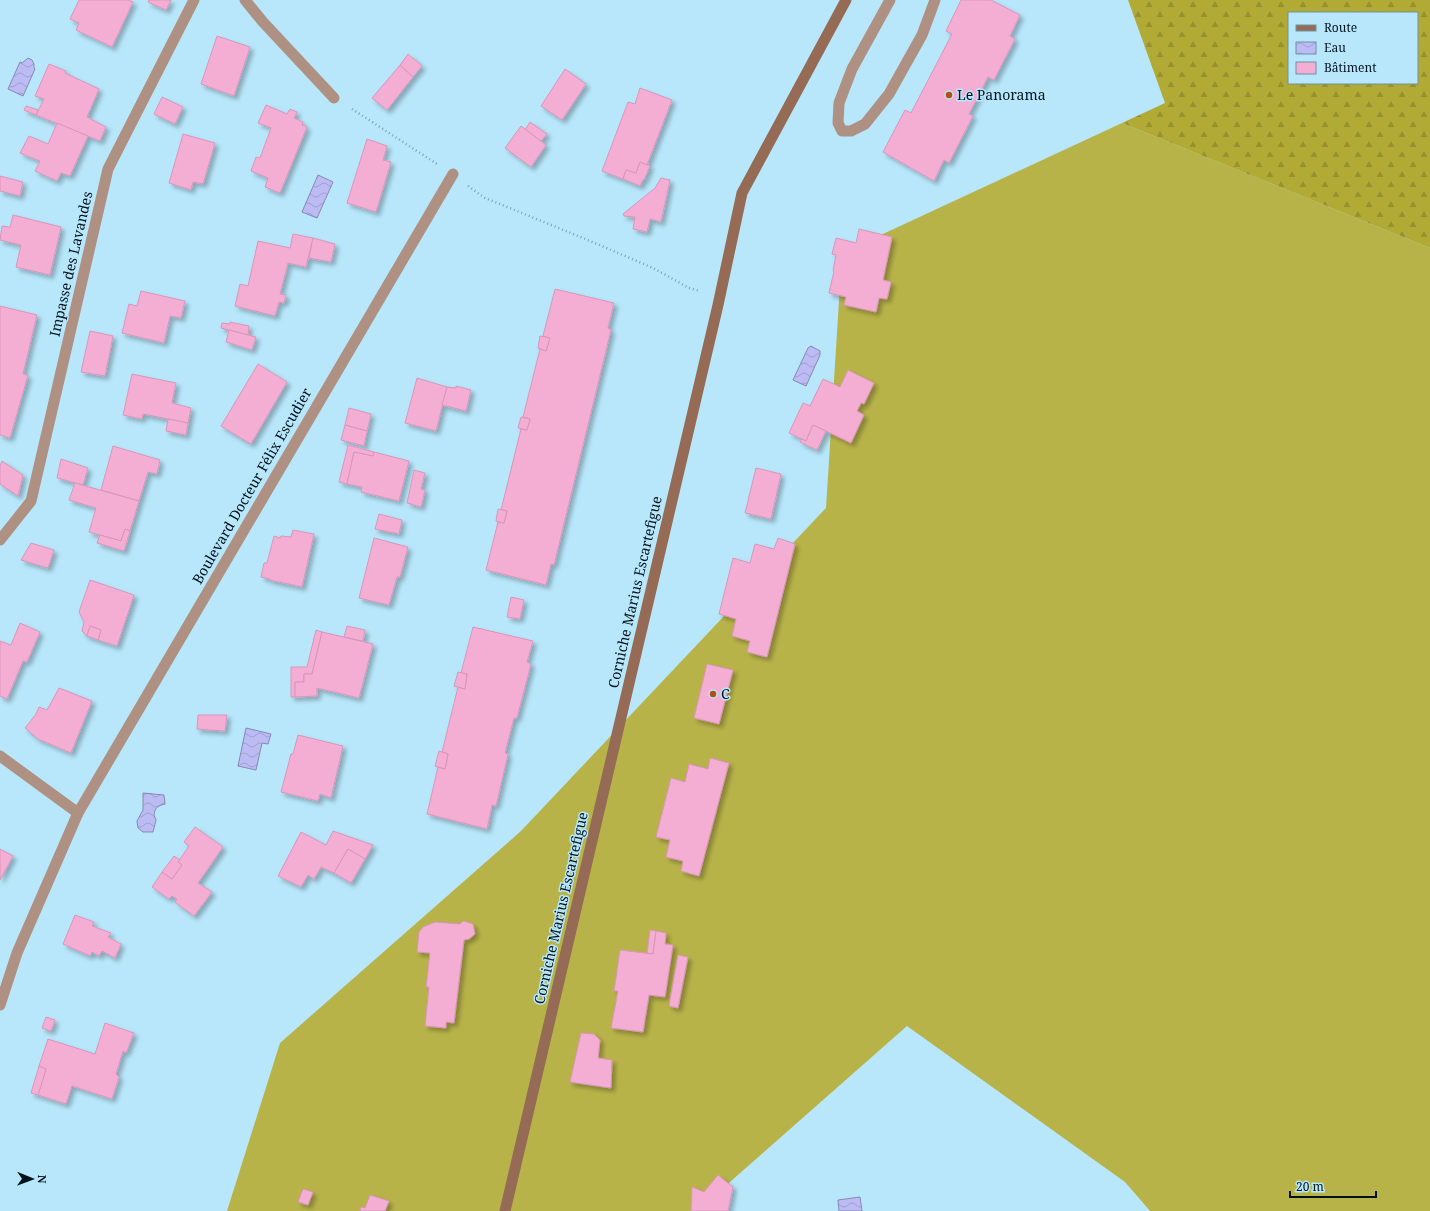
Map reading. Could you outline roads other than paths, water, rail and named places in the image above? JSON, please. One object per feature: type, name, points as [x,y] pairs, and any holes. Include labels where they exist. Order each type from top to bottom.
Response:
[{"type":"main road","name":"Corniche Marius Escartefigue","points":[[505,1211],[720,296],[742,193],[846,0]]},
{"type":"street","name":"Impasse des Lavandes","points":[[0,540],[31,500],[108,169],[194,0]]},
{"type":"street","points":[[244,0],[334,98]]},
{"type":"street","points":[[890,0],[852,69],[839,103],[838,123],[842,131],[851,132],[865,124],[889,94],[922,35],[935,0]]},
{"type":"street","name":"Boulevard Docteur Félix Escudier","points":[[0,1005],[17,953],[78,812],[453,174]]},
{"type":"street","points":[[0,756],[78,812]]},
{"type":"water","points":[[28,58],[32,60],[35,69],[23,96],[8,89],[20,62],[22,63]]},
{"type":"water","points":[[318,175],[333,182],[317,218],[302,212]]},
{"type":"water","points":[[811,346],[820,351],[820,355],[806,386],[793,380],[808,348]]},
{"type":"water","points":[[246,728],[271,734],[268,744],[262,743],[256,770],[238,766]]},
{"type":"water","points":[[143,793],[164,795],[165,804],[157,807],[154,812],[156,820],[153,832],[143,832],[138,828],[137,821],[143,810]]},
{"type":"water","points":[[860,1197],[862,1211],[839,1211],[838,1200]]},
{"type":"place","name":"Le Panorama","points":[[949,95]]},
{"type":"place","name":"C","points":[[713,694]]}]
